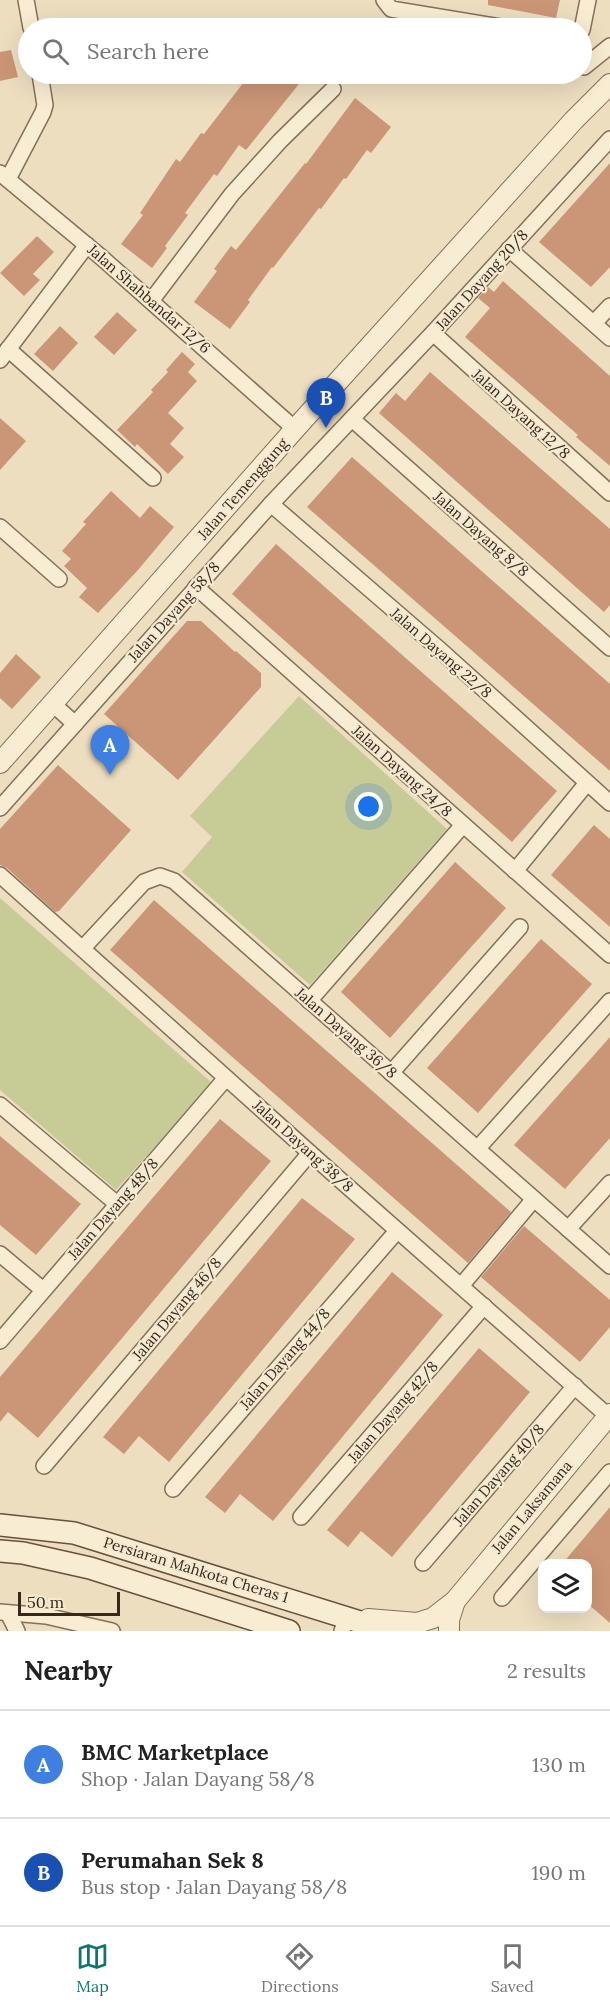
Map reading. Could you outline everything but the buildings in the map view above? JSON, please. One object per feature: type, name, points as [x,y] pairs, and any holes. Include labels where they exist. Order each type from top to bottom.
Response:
[{"type":"main road","name":"Persiaran Mahkota Cheras 1","points":[[0,1525],[74,1533],[345,1624],[389,1631]]},
{"type":"main road","name":"Persiaran Mahkota Cheras 1","points":[[0,1551],[23,1553],[90,1568],[289,1631]]},
{"type":"street","points":[[26,0],[29,18]]},
{"type":"street","points":[[584,18],[588,0]]},
{"type":"street","points":[[387,5],[454,18]]},
{"type":"street","points":[[592,56],[610,46]]},
{"type":"street","points":[[4,176],[43,112],[45,105],[42,84]]},
{"type":"street","name":"Jalan Temenggung","points":[[0,763],[295,429],[574,120],[610,84]]},
{"type":"street","points":[[151,302],[232,194],[280,141],[333,89]]},
{"type":"street","name":"Jalan Dayang 20/8","points":[[352,419],[610,139]]},
{"type":"street","name":"Jalan Shahbandar 12/6","points":[[4,176],[87,245],[295,429]]},
{"type":"street","points":[[87,245],[4,355],[153,478]]},
{"type":"street","points":[[509,249],[610,338]]},
{"type":"street","points":[[594,323],[610,306]]},
{"type":"street","name":"Jalan Dayang 12/8","points":[[433,333],[610,493]]},
{"type":"street","name":"Jalan Dayang 58/8","points":[[0,808],[196,587],[352,419]]},
{"type":"street","name":"Jalan Dayang 8/8","points":[[352,419],[610,648]]},
{"type":"street","name":"Jalan Dayang 22/8","points":[[272,504],[439,649],[610,803]]},
{"type":"street","points":[[0,527],[59,579]]},
{"type":"street","name":"Jalan Dayang 24/8","points":[[196,587],[610,955]]},
{"type":"street","points":[[53,704],[75,724]]},
{"type":"street","points":[[515,872],[587,783]]},
{"type":"street","points":[[309,1001],[463,825]]},
{"type":"street","name":"Jalan Dayang 38/8","points":[[0,875],[310,1153],[609,1415]]},
{"type":"street","name":"Jalan Dayang 36/8","points":[[83,948],[144,882],[160,876],[174,881],[610,1266]]},
{"type":"street","points":[[392,1073],[520,927]]},
{"type":"street","points":[[478,1148],[610,1001]]},
{"type":"street","name":"Jalan Dayang 48/8","points":[[0,1341],[226,1078]]},
{"type":"street","points":[[0,1105],[117,1204]]},
{"type":"street","name":"Jalan Dayang 46/8","points":[[44,1466],[310,1153]]},
{"type":"street","points":[[568,1229],[610,1183]]},
{"type":"street","points":[[461,1286],[534,1199]]},
{"type":"street","name":"Jalan Dayang 44/8","points":[[173,1489],[398,1231]]},
{"type":"street","points":[[0,1254],[43,1290]]},
{"type":"street","name":"Jalan Dayang 42/8","points":[[302,1517],[483,1306]]},
{"type":"street","name":"Jalan Dayang 40/8","points":[[423,1563],[575,1386]]},
{"type":"street","name":"Jalan Laksamana","points":[[345,1624],[417,1623],[433,1618],[455,1601],[609,1415]]},
{"type":"street","points":[[502,1598],[610,1472]]},
{"type":"street","name":"Jalan Laksamana","points":[[449,1631],[449,1620],[455,1601]]},
{"type":"street","points":[[4,1612],[16,1631]]},
{"type":"street","points":[[4,1612],[46,1616],[112,1631]]},
{"type":"green space","points":[[299,696],[447,829],[310,985],[182,872],[212,837],[190,816]]},
{"type":"green space","points":[[0,898],[212,1083],[116,1190],[0,1090]]},
{"type":"place","name":"Perumahan Sek 8","points":[[326,428]]},
{"type":"place","name":"BMC Marketplace","points":[[110,775]]}]
